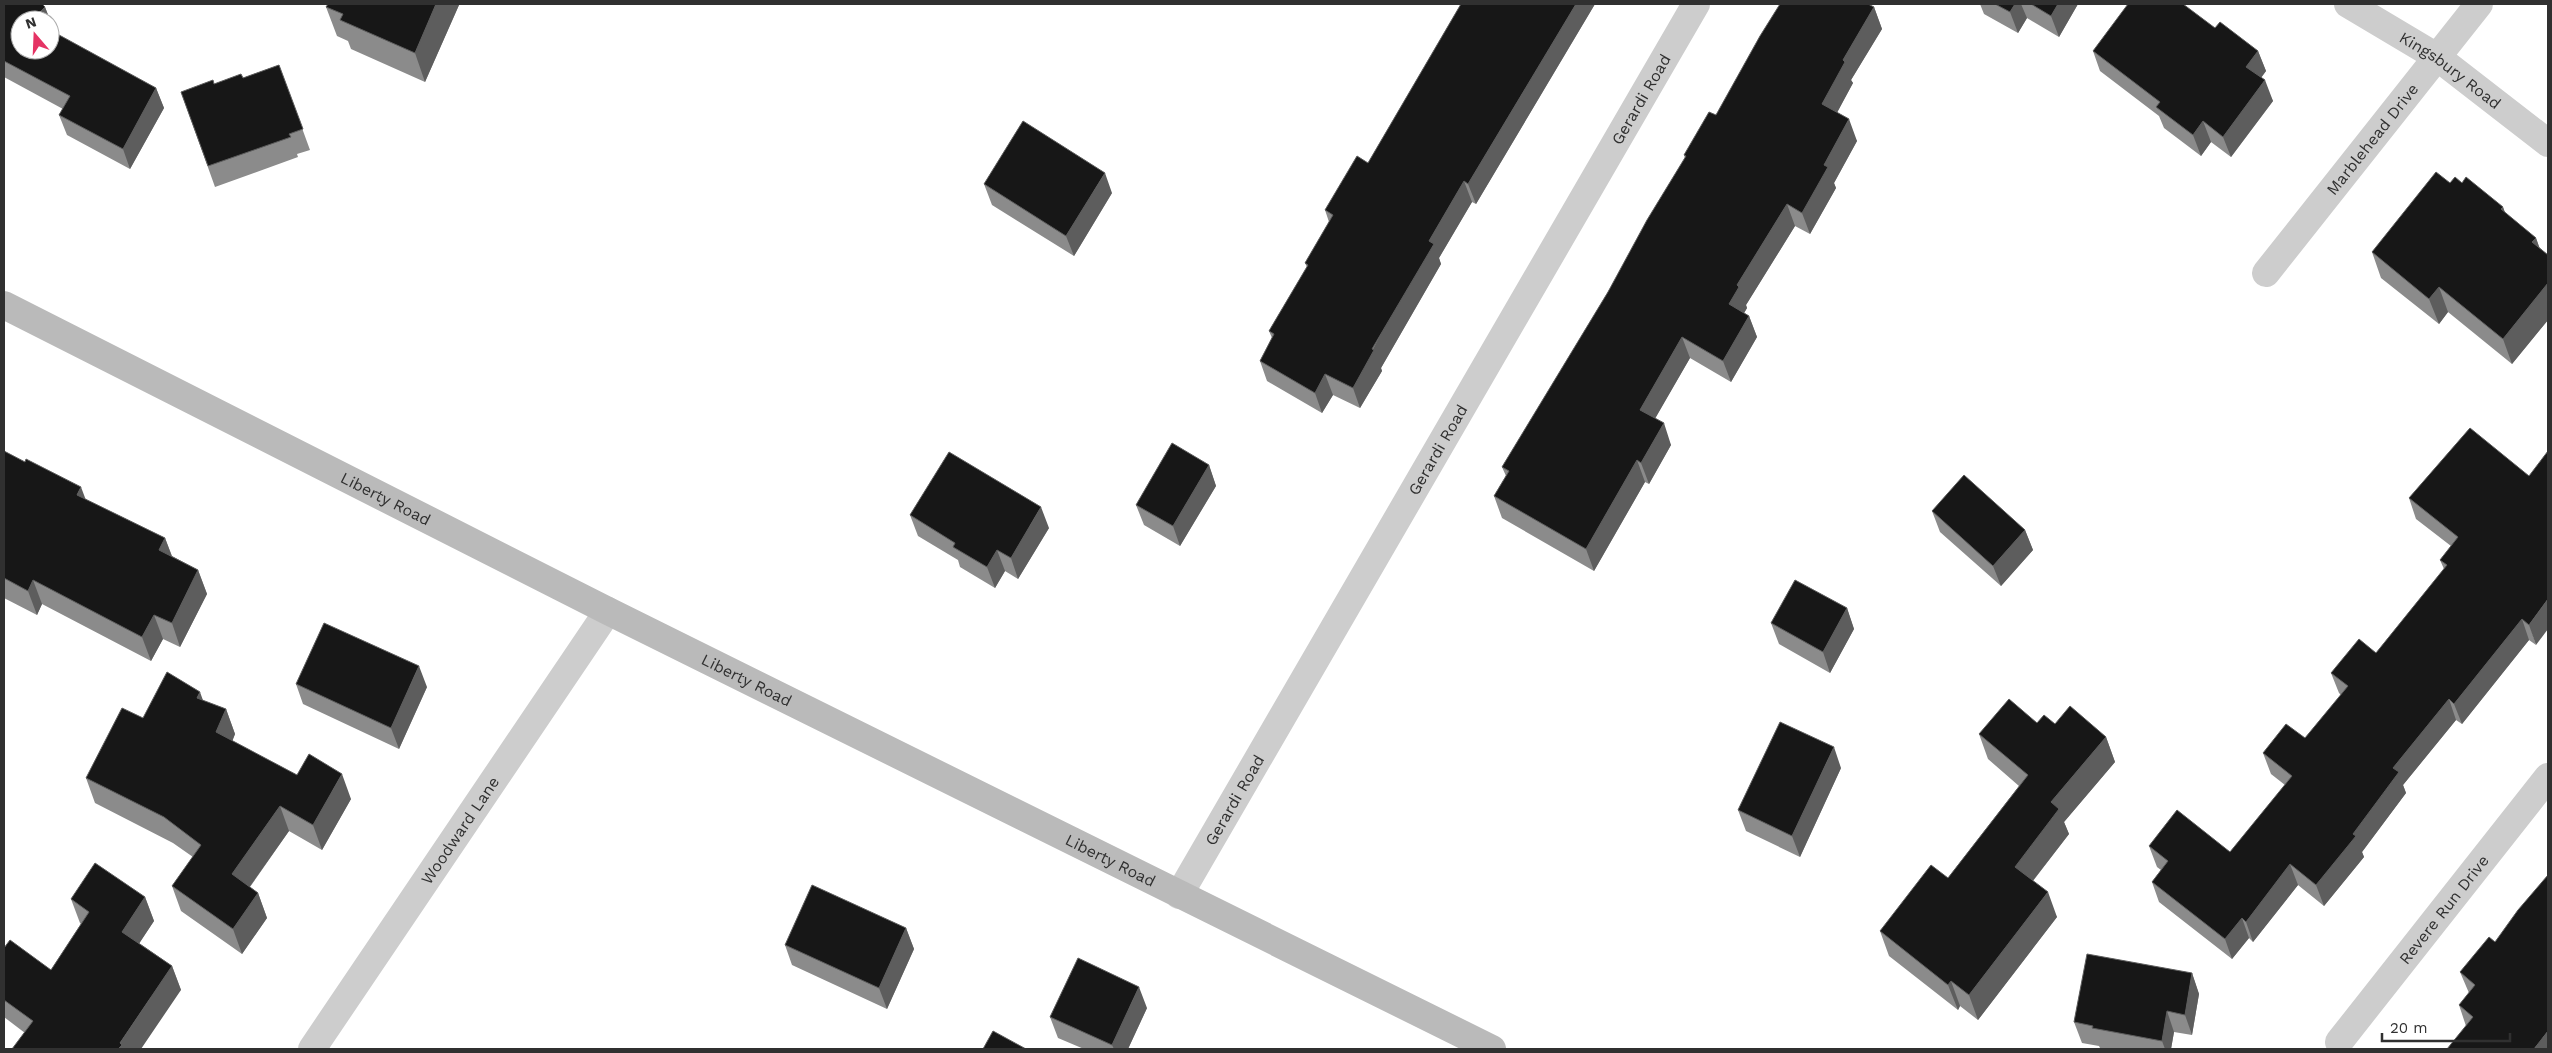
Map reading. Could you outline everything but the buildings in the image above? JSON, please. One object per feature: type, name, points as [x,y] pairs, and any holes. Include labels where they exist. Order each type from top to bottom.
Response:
[{"type":"main road","name":"Liberty Road","points":[[4,305],[608,611],[1492,1049]]},
{"type":"street","name":"Gerardi Road","points":[[1179,895],[1696,4]]},
{"type":"street","name":"Kingsbury Road","points":[[2348,4],[2437,56],[2548,144]]},
{"type":"street","name":"Marblehead Drive","points":[[2266,273],[2479,4]]},
{"type":"street","name":"Woodward Lane","points":[[312,1049],[608,611]]},
{"type":"street","name":"Revere Run Drive","points":[[2339,1042],[2548,777]]}]
